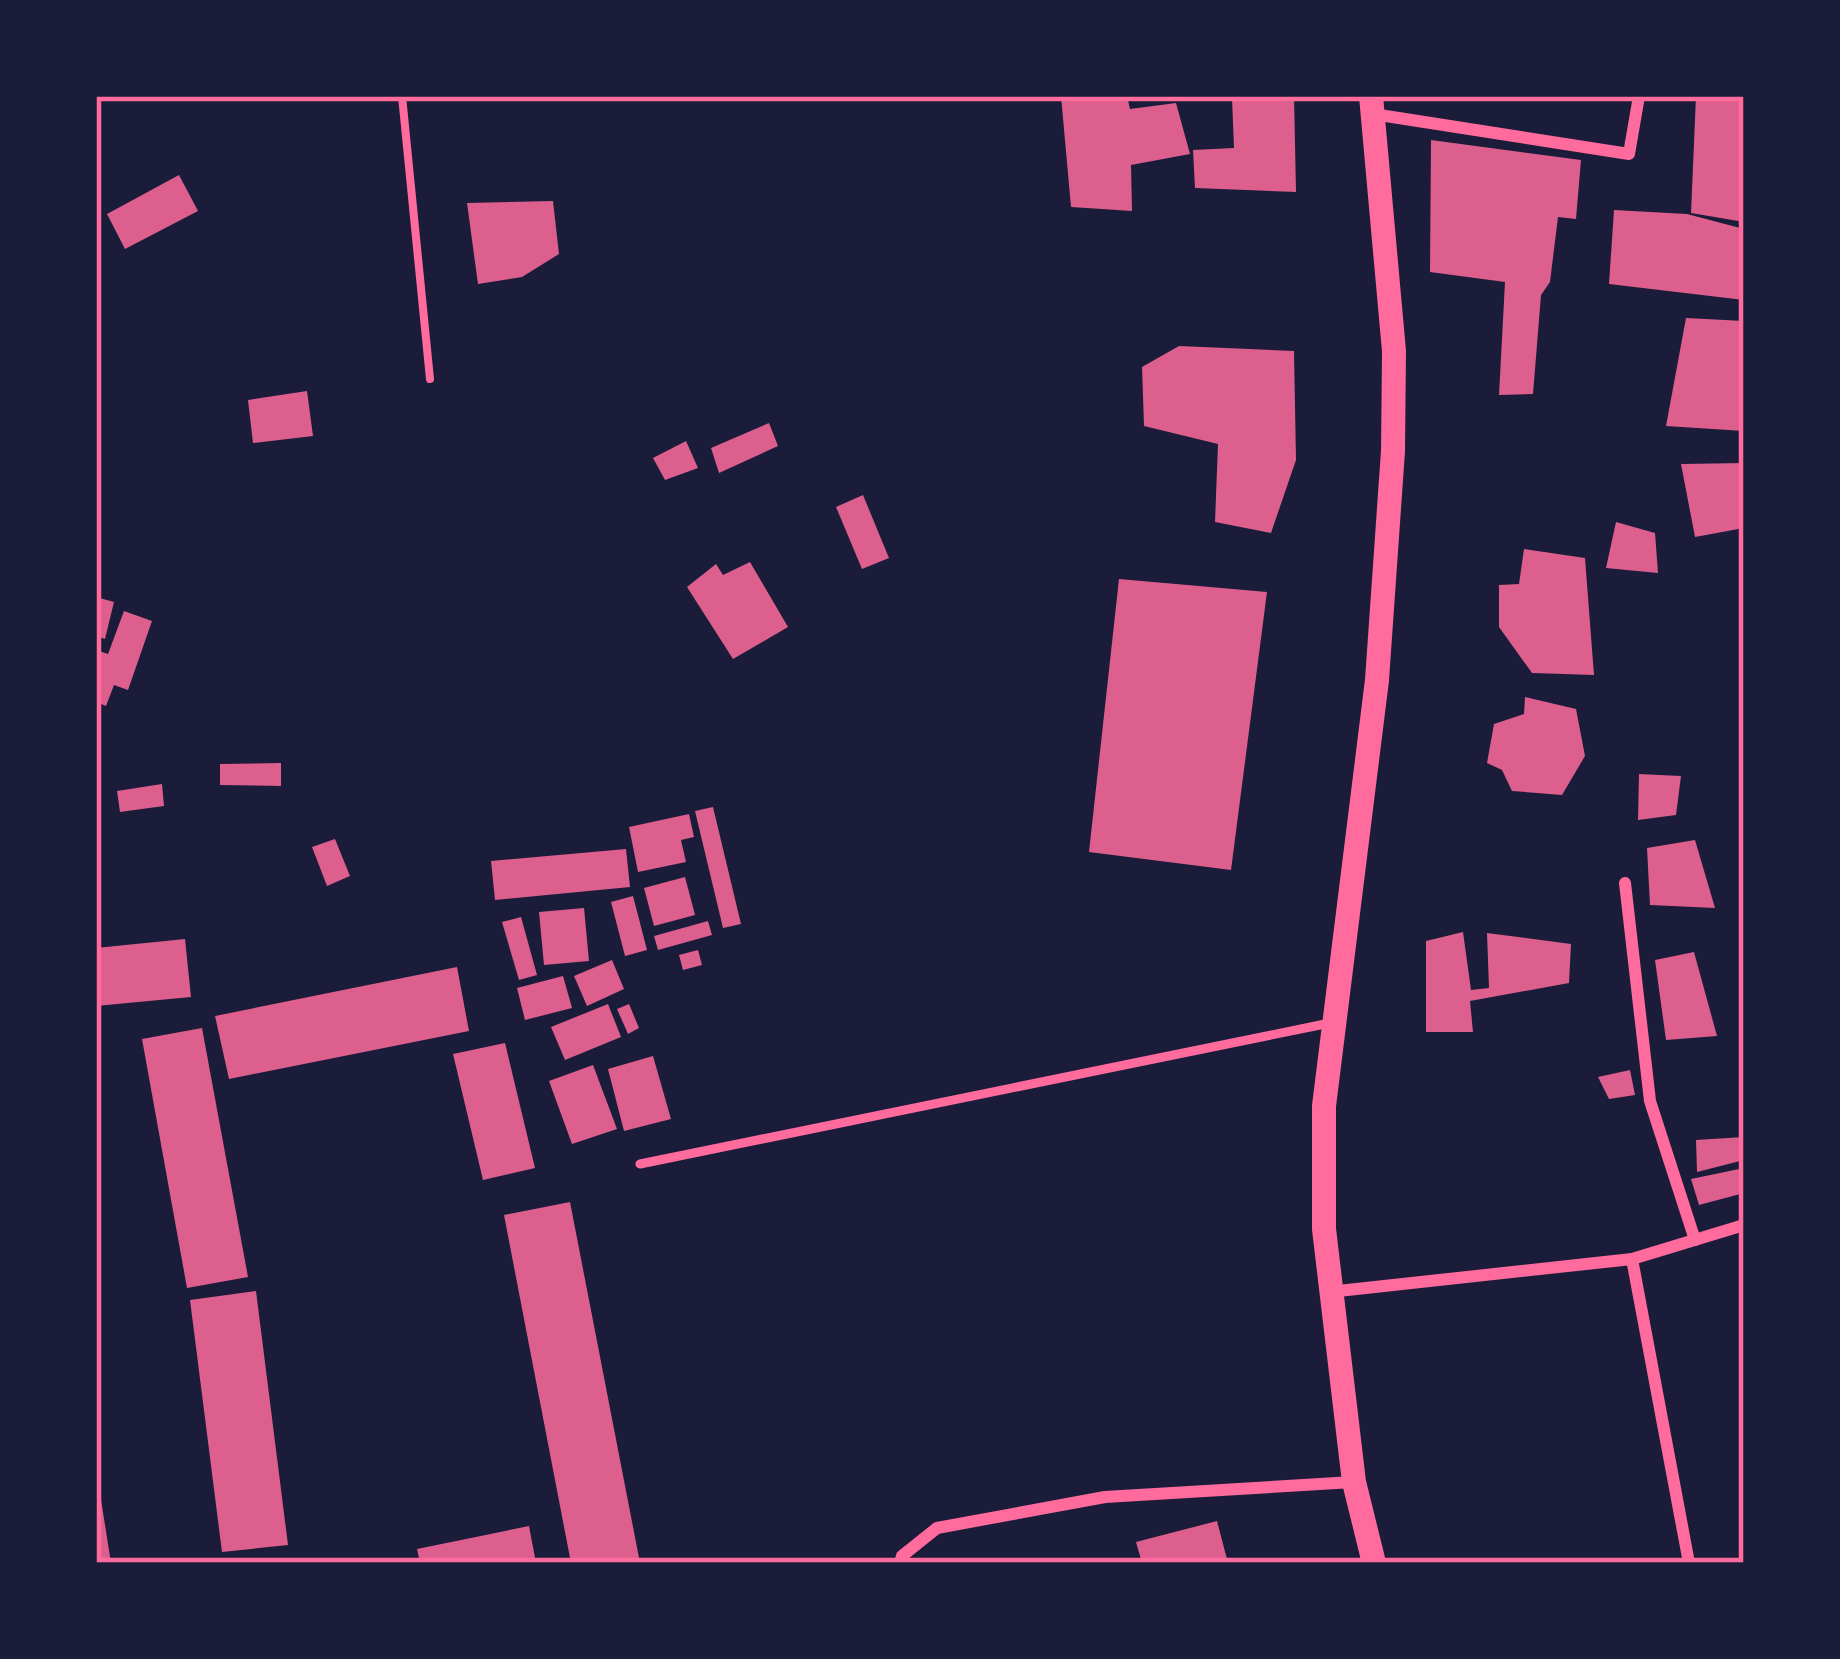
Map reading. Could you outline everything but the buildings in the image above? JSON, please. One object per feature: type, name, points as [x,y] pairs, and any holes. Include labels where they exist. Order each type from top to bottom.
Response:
[{"type":"main road","points":[[1372,105],[1394,351],[1390,519],[1378,680],[1324,1106],[1329,1292],[1354,1482],[1374,1563]]},
{"type":"street","points":[[1372,105],[1629,154],[1639,96]]},
{"type":"street","points":[[1625,883],[1650,1101],[1696,1240]]},
{"type":"street","points":[[1329,1292],[1632,1259],[1744,1225]]},
{"type":"street","points":[[1632,1259],[1689,1563]]},
{"type":"street","points":[[900,1563],[902,1556],[937,1528],[1063,1504],[1354,1482]]},
{"type":"lane","points":[[640,1164],[1335,1022]]},
{"type":"path","points":[[402,96],[430,379]]}]
